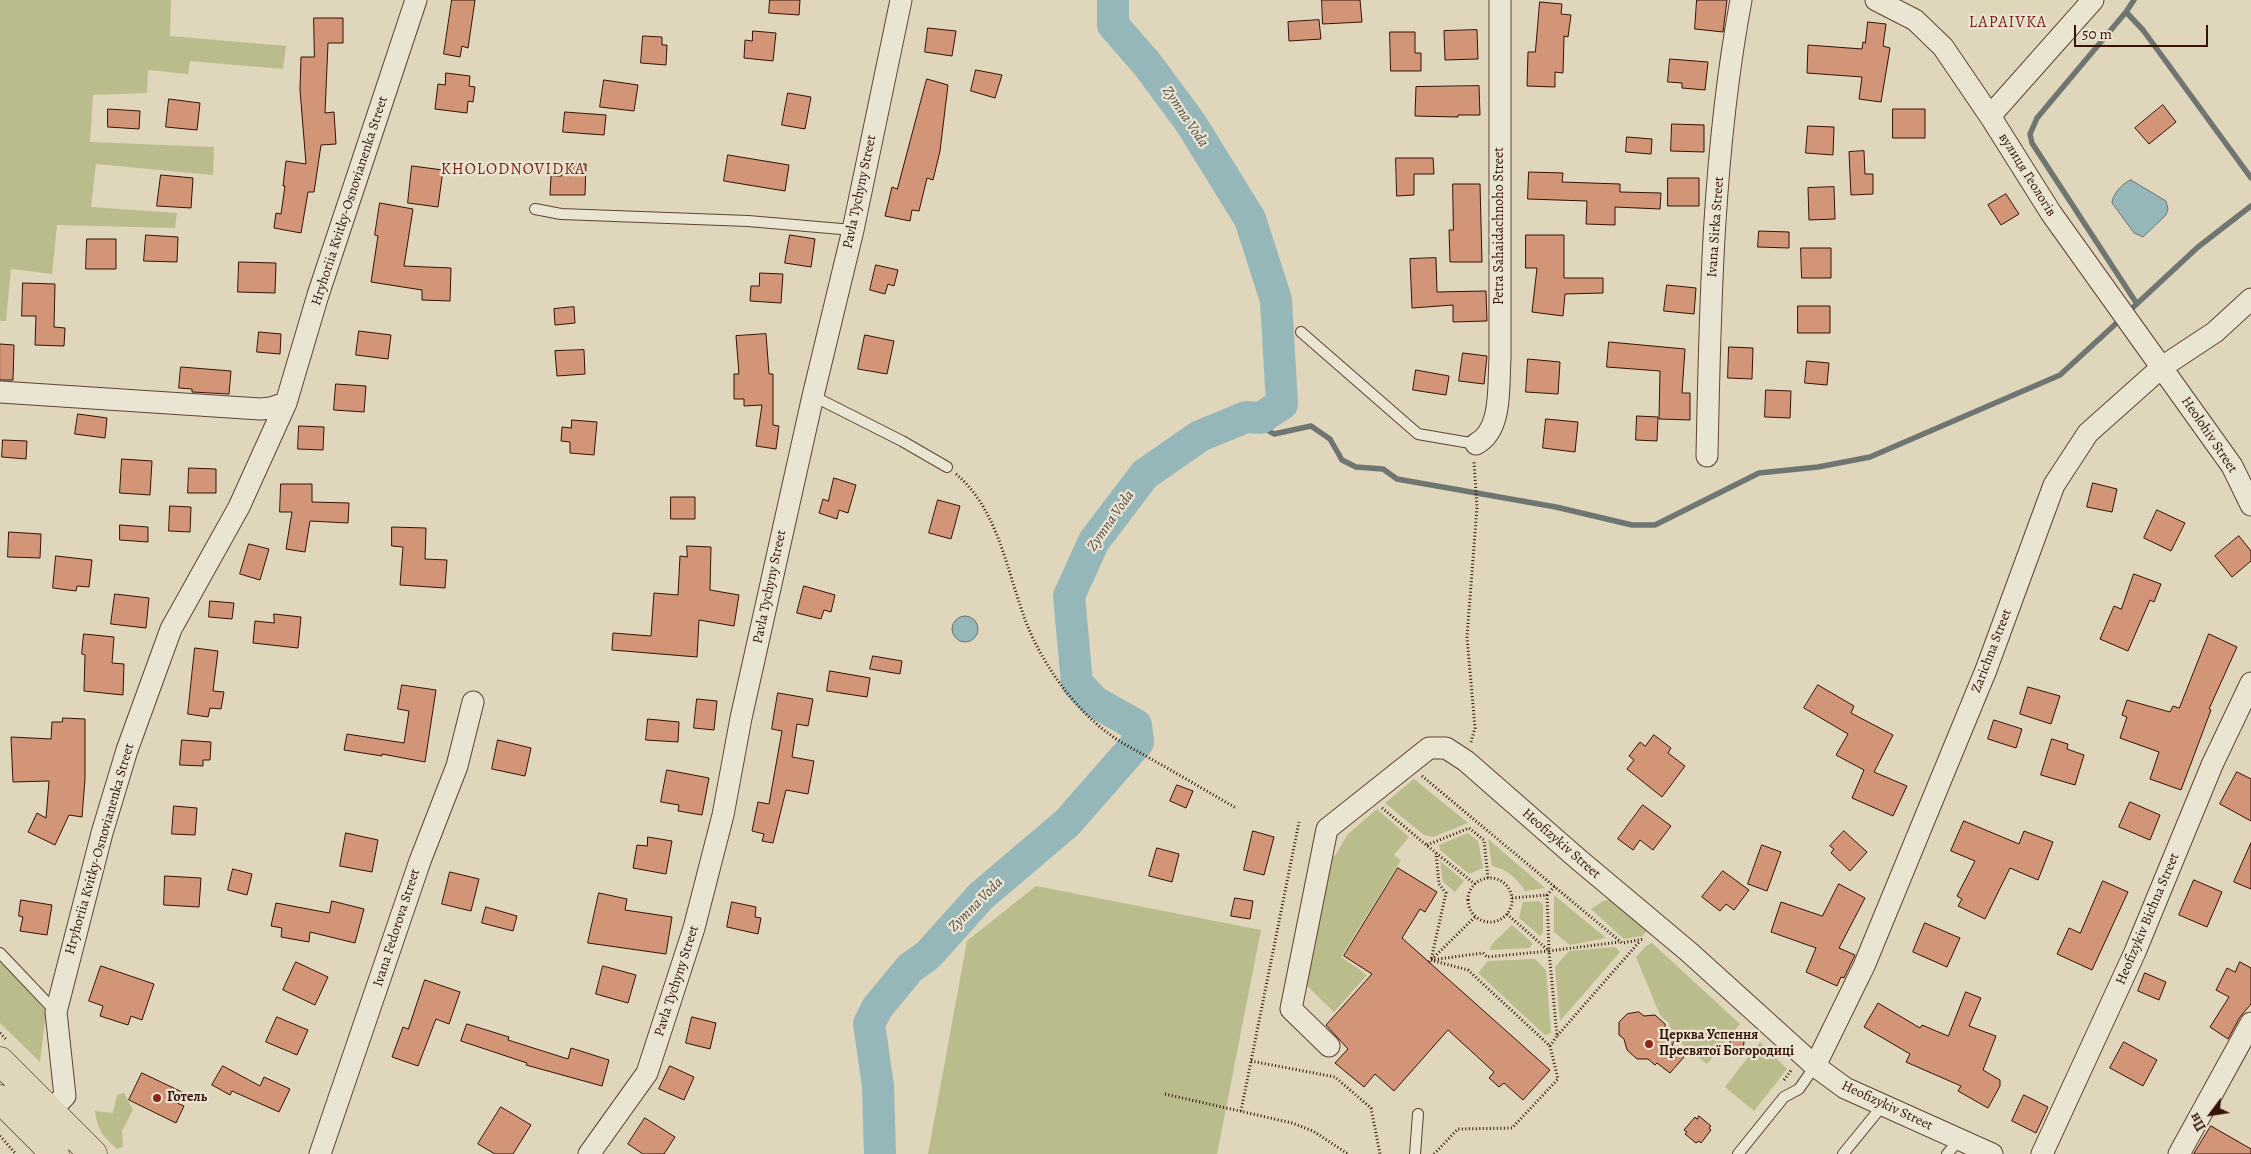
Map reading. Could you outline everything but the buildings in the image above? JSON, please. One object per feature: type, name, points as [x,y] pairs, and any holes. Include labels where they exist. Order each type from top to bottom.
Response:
[{"type":"highway","points":[[0,1061],[93,1154]]},
{"type":"highway","points":[[0,1099],[55,1154]]},
{"type":"street","name":"Hryhoriia Kvitky-Osnovianenka Street","points":[[50,1111],[65,1096],[56,1012],[104,824],[127,750],[171,630],[239,508],[286,403],[318,295],[416,0]]},
{"type":"street","name":"Pavla Tychyny Street","points":[[589,1154],[647,1073],[694,928],[723,815],[744,709],[813,396],[853,230],[901,0]]},
{"type":"street","name":"Petra Sahaidachnoho Street","points":[[1476,444],[1484,440],[1490,431],[1496,414],[1500,359],[1500,0]]},
{"type":"street","name":"Ivana Sirka Street","points":[[1707,456],[1710,316],[1719,172],[1728,75],[1741,0]]},
{"type":"street","name":"вулиця Геологів","points":[[1876,0],[1915,20],[1943,47],[1990,116],[2051,213],[2162,367]]},
{"type":"street","points":[[1990,116],[2092,0]]},
{"type":"street","name":"Zarichna Street","points":[[1815,1066],[1868,957],[1986,670],[2054,485],[2088,433],[2162,367],[2215,332],[2251,299]]},
{"type":"street","name":"Heolohiv Street","points":[[2162,367],[2232,466],[2251,505]]},
{"type":"street","points":[[0,392],[260,409],[286,403]]},
{"type":"street","name":"Heofizykiv Bichna Street","points":[[2042,1154],[2136,952],[2212,765],[2251,683]]},
{"type":"street","name":"Ivana Fedorova Street","points":[[320,1154],[420,861],[457,766],[473,702]]},
{"type":"street","name":"Heofizykiv Street","points":[[1329,1046],[1291,1009],[1327,829],[1429,748],[1446,748],[1466,761],[1578,859],[1690,952],[1815,1066],[1845,1088],[1883,1105],[1953,1147],[1992,1154]]},
{"type":"street","points":[[2179,1154],[2251,1023]]},
{"type":"lane","points":[[535,209],[561,214],[748,221],[853,230]]},
{"type":"lane","points":[[1301,332],[1418,434],[1476,444]]},
{"type":"lane","points":[[813,396],[902,441],[947,467]]},
{"type":"lane","points":[[0,953],[56,1012]]},
{"type":"lane","points":[[1738,1154],[1784,1097],[1799,1089],[1815,1066]]},
{"type":"lane","points":[[1842,1154],[1883,1105]]},
{"type":"lane","points":[[1415,1154],[1418,1114]]},
{"type":"path","points":[[947,467],[968,484],[980,502],[995,533],[1038,649],[1054,674],[1084,712],[1112,736],[1236,808]]},
{"type":"path","points":[[1475,728],[1467,637],[1477,507],[1476,482]]},
{"type":"path","points":[[1408,764],[1620,942]]},
{"type":"path","points":[[1377,804],[1475,884]]},
{"type":"path","points":[[1241,1111],[1299,822]]},
{"type":"path","points":[[1426,845],[1469,828],[1484,840],[1488,878]]},
{"type":"path","points":[[1430,961],[1446,891],[1439,884],[1436,853]]},
{"type":"path","points":[[1488,878],[1504,883],[1512,898],[1507,914],[1495,921],[1482,920],[1476,916],[1469,900],[1475,884],[1488,878]]},
{"type":"path","points":[[1512,898],[1547,895],[1555,886]]},
{"type":"path","points":[[1547,895],[1549,951],[1557,1036]]},
{"type":"path","points":[[1507,914],[1549,951]]},
{"type":"path","points":[[1430,961],[1476,916]]},
{"type":"path","points":[[1430,961],[1482,953],[1487,957],[1620,942],[1622,944],[1650,938]]},
{"type":"path","points":[[1550,1046],[1641,940]]},
{"type":"path","points":[[1430,961],[1468,970],[1550,1046],[1558,1080],[1512,1128],[1458,1129],[1434,1154]]},
{"type":"path","points":[[1251,1061],[1334,1076],[1371,1108],[1380,1154]]},
{"type":"path","points":[[1165,1094],[1292,1123],[1313,1131],[1348,1154]]},
{"type":"path","points":[[0,1136],[16,1154]]},
{"type":"green space","points":[[0,0],[171,0],[170,36],[286,46],[283,69],[190,61],[188,74],[148,70],[147,93],[93,95],[90,142],[214,147],[213,175],[96,164],[91,207],[177,213],[175,228],[57,225],[52,274],[11,269],[6,321],[0,321]]},
{"type":"green space","points":[[1414,779],[1468,823],[1433,837],[1424,835],[1385,803]]},
{"type":"green space","points":[[1377,809],[1409,837],[1394,855],[1401,860],[1341,957],[1367,975],[1334,1012],[1302,981],[1328,856],[1335,856],[1347,835]]},
{"type":"green space","points":[[1468,833],[1478,841],[1483,868],[1469,874],[1440,850],[1439,845]]},
{"type":"green space","points":[[1488,839],[1545,888],[1525,891],[1511,875],[1502,869],[1492,866]]},
{"type":"green space","points":[[1440,861],[1464,881],[1455,892],[1443,882]]},
{"type":"green space","points":[[1036,886],[1261,930],[1217,1154],[928,1154],[967,941]]},
{"type":"green space","points":[[1554,895],[1606,938],[1570,945],[1554,932]]},
{"type":"green space","points":[[1609,900],[1616,903],[1647,931],[1642,936],[1624,939],[1591,909],[1603,901]]},
{"type":"green space","points":[[1539,901],[1543,905],[1543,932],[1540,936],[1519,918],[1523,902]]},
{"type":"green space","points":[[1512,925],[1533,944],[1529,948],[1489,950],[1493,943]]},
{"type":"green space","points":[[1652,943],[1740,1024],[1707,1064],[1670,1035],[1669,1023],[1660,1015],[1636,957],[1646,946]]},
{"type":"green space","points":[[1615,947],[1620,952],[1560,1021],[1555,967],[1569,951]]},
{"type":"green space","points":[[1535,959],[1546,970],[1551,1033],[1545,1035],[1478,973],[1488,961]]},
{"type":"green space","points":[[0,960],[46,1011],[40,1062],[0,1023]]},
{"type":"green space","points":[[1760,1042],[1787,1069],[1754,1111],[1725,1087]]},
{"type":"green space","points":[[124,1093],[133,1110],[122,1131],[123,1147],[117,1149],[102,1132],[95,1111],[113,1113],[117,1095]]},
{"type":"water","points":[[2131,180],[2166,201],[2168,209],[2166,215],[2143,237],[2134,233],[2112,203],[2118,189]]},
{"type":"water","points":[[965,616],[975,619],[978,629],[975,639],[965,642],[955,639],[952,629],[955,619]]},
{"type":"waterway","name":"Zymna Voda","points":[[880,1154],[878,1086],[869,1024],[877,1008],[910,968],[928,955],[981,896],[1067,823],[1138,742],[1136,725],[1095,702],[1077,683],[1069,596],[1094,541],[1145,474],[1200,436],[1246,417],[1261,418],[1282,404],[1276,300],[1250,219],[1190,122],[1147,64],[1113,25],[1113,0]]},
{"type":"waterway","points":[[2134,0],[2037,118],[2030,134],[2032,143],[2137,304]]},
{"type":"waterway","points":[[2126,12],[2143,30],[2251,178]]},
{"type":"waterway","points":[[2128,312],[2198,247],[2251,206]]},
{"type":"waterway","points":[[1246,417],[1274,434],[1311,426],[1330,439],[1342,460],[1356,467],[1383,469],[1397,479],[1556,507],[1632,525],[1655,525],[1759,473],[1818,467],[1870,457],[2060,375],[2121,319]]},
{"type":"place","name":"Церква Успення Пресвятої Богородиці","points":[[1649,1044]]},
{"type":"place","name":"Готель","points":[[157,1098]]},
{"type":"district","name":"LAPAIVKA","points":[[2008,23]]},
{"type":"district","name":"KHOLODNOVIDKA","points":[[513,170]]}]
